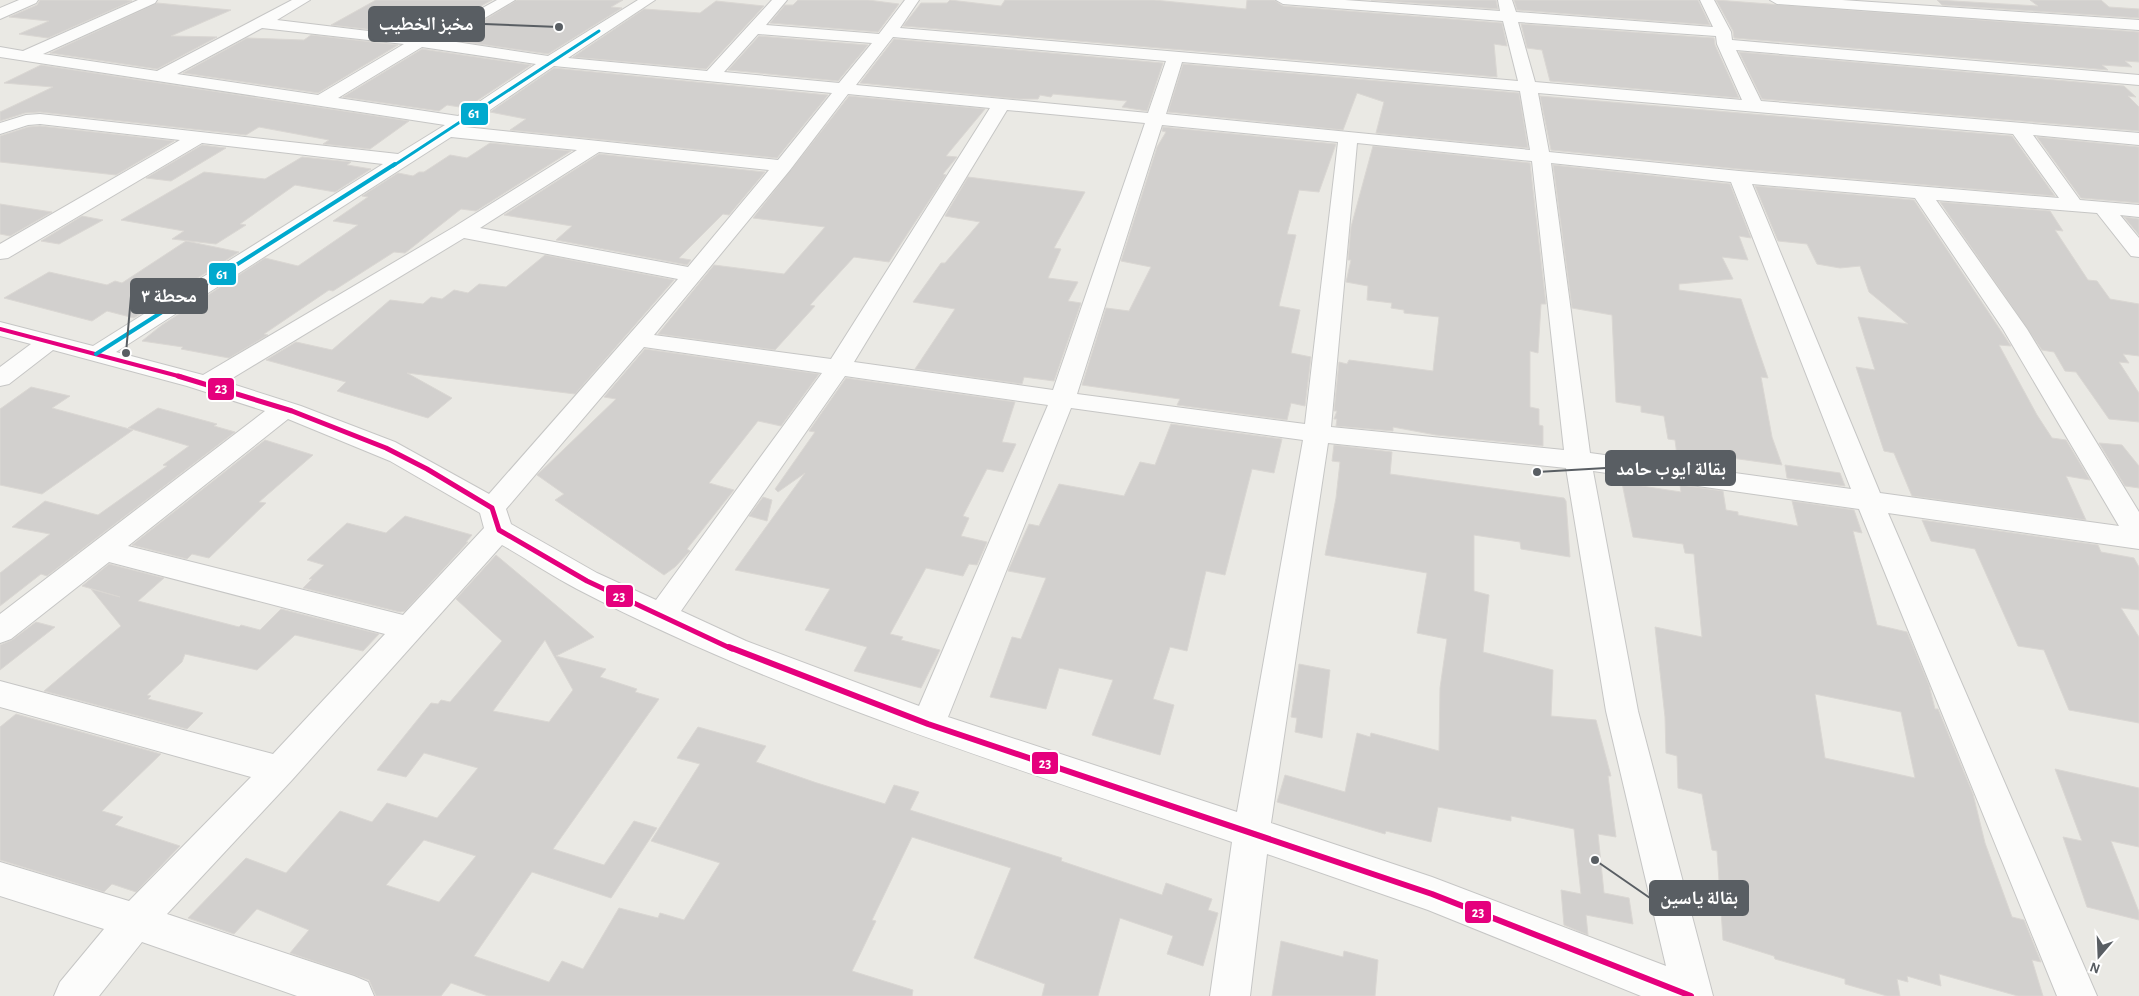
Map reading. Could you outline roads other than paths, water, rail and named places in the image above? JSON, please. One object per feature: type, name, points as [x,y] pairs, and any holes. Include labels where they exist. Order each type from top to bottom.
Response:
[{"type":"street","points":[[0,14],[32,0]]},
{"type":"street","points":[[0,66],[150,0]]},
{"type":"street","points":[[162,75],[303,0]]},
{"type":"street","points":[[321,101],[421,41],[445,35],[508,0]]},
{"type":"street","points":[[96,354],[453,127],[551,61],[648,0]]},
{"type":"street","points":[[710,76],[780,0]]},
{"type":"street","points":[[74,996],[135,921],[280,770],[408,628],[636,339],[693,274],[846,88],[912,0]]},
{"type":"street","points":[[1293,0],[1508,8],[1724,38],[2139,80]]},
{"type":"street","points":[[1706,0],[1754,106]]},
{"type":"street","points":[[1777,0],[1933,6],[2139,26]]},
{"type":"street","points":[[1508,8],[1528,87],[1541,157],[1578,460],[1622,711],[1692,996]]},
{"type":"street","points":[[260,23],[421,41],[551,61],[1002,103],[1739,177],[2139,211]]},
{"type":"street","points":[[753,29],[886,35],[1176,56],[2139,139]]},
{"type":"street","points":[[0,52],[162,75],[321,101],[453,127],[595,147],[783,166]]},
{"type":"street","points":[[928,724],[1064,398],[1176,56]]},
{"type":"street","points":[[661,616],[838,368],[1002,103]]},
{"type":"street","points":[[0,129],[26,120],[40,119],[400,160]]},
{"type":"street","points":[[2018,128],[2073,204]]},
{"type":"street","points":[[0,253],[202,136]]},
{"type":"street","points":[[1230,996],[1251,834],[1317,434],[1348,137]]},
{"type":"street","points":[[206,384],[461,231],[595,147]]},
{"type":"street","points":[[1739,177],[1870,503],[2077,996]]},
{"type":"street","points":[[1922,194],[2015,329],[2139,537]]},
{"type":"street","points":[[2102,207],[2139,251]]},
{"type":"street","points":[[461,231],[693,274]]},
{"type":"street","points":[[0,329],[206,384],[284,409],[387,449],[425,468],[495,519],[587,581],[735,650],[928,724],[1432,894],[1692,996]]},
{"type":"street","points":[[636,339],[1317,434],[1578,460],[1870,503],[2139,537]]},
{"type":"street","points":[[0,378],[49,342]]},
{"type":"street","points":[[0,631],[284,409]]},
{"type":"street","points":[[104,550],[408,628]]},
{"type":"street","points":[[0,694],[280,770]]},
{"type":"street","points":[[0,879],[135,921],[354,996]]},
{"type":"place","name":"مخبز الخطيب","points":[[559,27]]},
{"type":"place","name":"محطة ٣","points":[[126,353]]},
{"type":"place","name":"بقالة ايوب حامد","points":[[1537,472]]},
{"type":"place","name":"بقالة ياسين","points":[[1595,860]]}]
